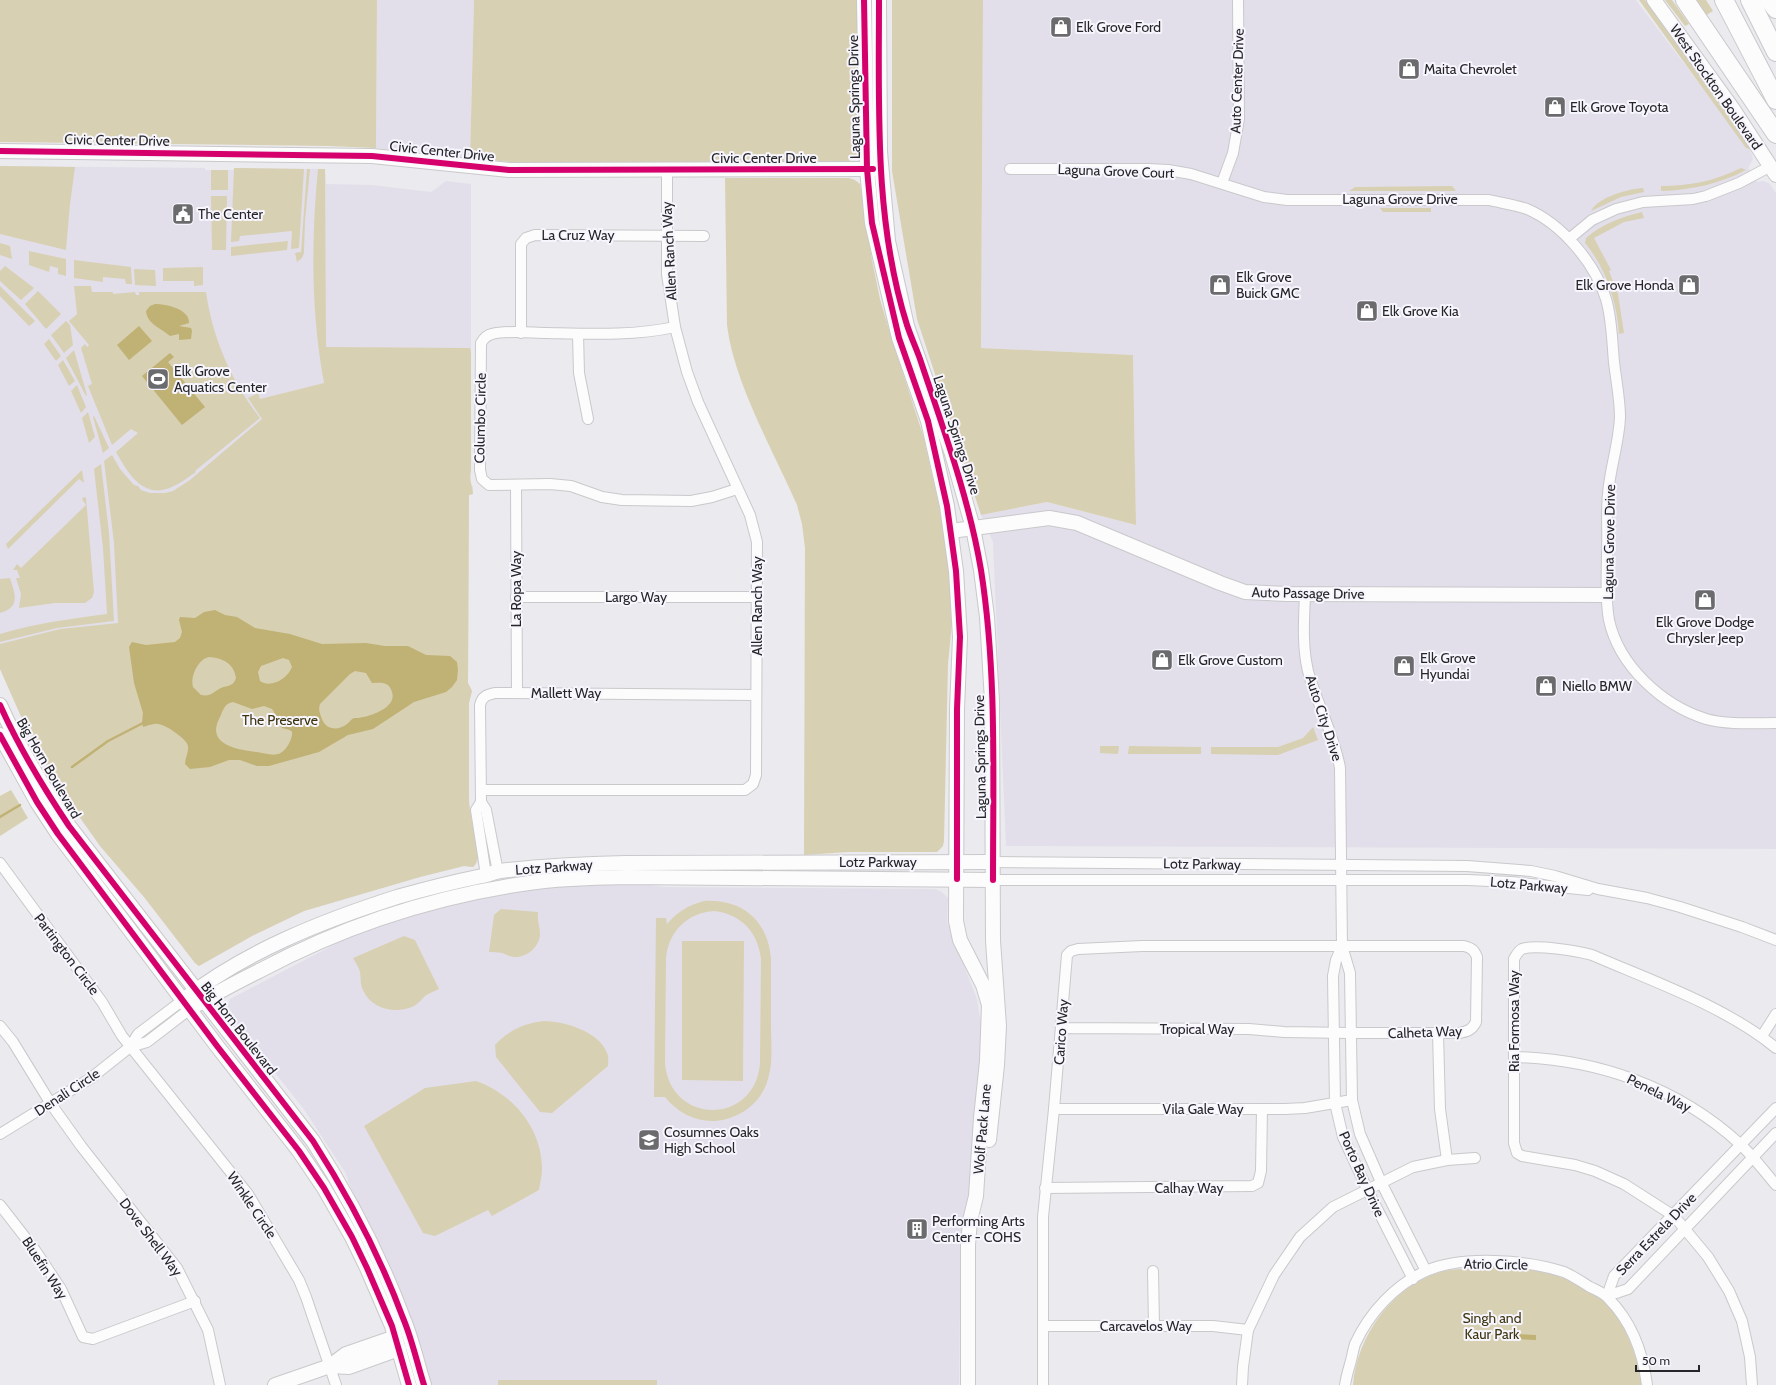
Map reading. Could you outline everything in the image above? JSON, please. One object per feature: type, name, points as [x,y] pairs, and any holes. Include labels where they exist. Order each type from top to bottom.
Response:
[{"type":"highway","points":[[1685,0],[1776,134]]},
{"type":"highway","points":[[1724,0],[1776,100]]},
{"type":"highway","points":[[1750,0],[1776,52]]},
{"type":"highway","points":[[1769,0],[1776,9]]},
{"type":"street","name":"Laguna Springs Drive","points":[[864,0],[874,169],[888,241],[907,326],[952,454],[973,528],[981,570],[991,667],[992,880]]},
{"type":"street","name":"Laguna Springs Drive","points":[[878,0],[872,223],[898,338],[928,421],[951,531],[956,571],[960,638],[957,716],[957,879]]},
{"type":"street","name":"Auto Center Drive","points":[[1222,183],[1233,153],[1239,119],[1238,0]]},
{"type":"street","name":"West Stockton Boulevard","points":[[1654,0],[1733,109],[1774,170]]},
{"type":"street","name":"Civic Center Drive","points":[[0,152],[372,156],[509,170],[874,169]]},
{"type":"street","name":"Laguna Grove Court","points":[[1010,169],[1148,169],[1191,174],[1222,183]]},
{"type":"street","name":"Allen Ranch Way","points":[[481,790],[745,790],[753,784],[756,775],[757,542],[750,515],[698,402],[687,372],[675,327],[667,274],[667,170]]},
{"type":"street","points":[[1569,239],[1592,220],[1616,209],[1643,202],[1693,199],[1706,196],[1774,170]]},
{"type":"street","name":"Laguna Grove Drive","points":[[1222,183],[1251,193],[1287,200],[1489,200],[1517,206],[1541,216],[1569,239],[1584,255],[1600,282],[1610,318],[1620,417],[1608,496],[1607,595],[1610,620],[1621,650],[1636,673],[1658,693],[1679,706],[1706,719],[1720,722],[1776,723]]},
{"type":"street","name":"La Cruz Way","points":[[521,333],[521,244],[526,238],[536,235],[704,236]]},
{"type":"street","name":"Columbo Circle","points":[[675,327],[626,335],[493,333],[485,337],[481,343],[480,470],[482,479],[489,485],[550,484],[571,486],[602,497],[622,500],[691,501],[712,497],[737,489]]},
{"type":"street","points":[[578,334],[579,373],[588,419]]},
{"type":"street","name":"La Ropa Way","points":[[516,485],[517,693]]},
{"type":"street","name":"Auto Passage Drive","points":[[951,531],[1049,518],[1077,523],[1245,592],[1305,594],[1607,595]]},
{"type":"street","name":"Auto City Drive","points":[[1305,594],[1304,653],[1312,685],[1337,749],[1340,768],[1342,866]]},
{"type":"street","name":"Largo Way","points":[[516,597],[756,597]]},
{"type":"street","name":"Mallett Way","points":[[492,873],[486,810],[481,802],[479,715],[481,699],[487,695],[495,693],[756,695]]},
{"type":"street","name":"Big Horn Boulevard","points":[[0,705],[12,733],[48,795],[69,826],[313,1142],[338,1179],[377,1256],[404,1319],[424,1385]]},
{"type":"street","name":"Big Horn Boulevard","points":[[0,735],[37,802],[58,834],[217,1046],[299,1151],[324,1188],[358,1249],[392,1326],[409,1385]]},
{"type":"street","name":"Lotz Parkway","points":[[187,1004],[274,944],[362,909],[423,889],[492,873],[571,864],[993,862],[1467,866],[1531,871],[1555,876],[1598,889],[1647,898],[1742,926],[1776,940]]},
{"type":"street","name":"Partington Circle","points":[[0,863],[102,1002],[120,1034],[130,1047]]},
{"type":"street","name":"Porto Bay Drive","points":[[1342,866],[1342,946],[1350,973],[1352,1100],[1360,1134],[1381,1182],[1426,1271]]},
{"type":"street","name":"Lotz Parkway","points":[[199,996],[367,921],[427,903],[492,888],[572,879],[626,877],[992,880],[1468,880],[1511,882],[1587,890],[1598,889]]},
{"type":"street","name":"Wolf Pack Lane","points":[[957,879],[956,921],[958,933],[983,985],[989,1005],[987,1062],[981,1118],[976,1196],[970,1221],[967,1258],[968,1385]]},
{"type":"street","name":"Wolf Pack Lane","points":[[976,1385],[977,1243],[980,1216],[985,1193],[999,1042],[993,941],[992,880]]},
{"type":"street","name":"Carico Way","points":[[1043,1385],[1043,1217],[1062,1028],[1065,962],[1067,954],[1071,951],[1142,946],[1342,946]]},
{"type":"street","name":"Porto Bay Drive","points":[[1342,946],[1336,960],[1333,976],[1335,1103],[1343,1136],[1367,1189],[1413,1278]]},
{"type":"street","name":"Calheta Way","points":[[1333,1032],[1438,1033],[1468,1031],[1473,1028],[1476,1022],[1477,957],[1475,951],[1471,948],[1457,946],[1342,946]]},
{"type":"street","name":"Ria Formosa Way","points":[[1674,1216],[1624,1184],[1595,1172],[1575,1165],[1522,1156],[1517,1153],[1514,1143],[1514,959],[1518,952],[1523,949],[1531,948],[1572,950],[1592,955],[1728,1016],[1762,1036],[1776,1048]]},
{"type":"street","name":"Denali Circle","points":[[0,1134],[91,1078],[130,1047],[138,1034],[187,1004]]},
{"type":"street","points":[[1762,1036],[1776,1014]]},
{"type":"street","points":[[0,1026],[13,1042],[51,1104]]},
{"type":"street","name":"Tropical Way","points":[[1062,1028],[1249,1029],[1284,1032],[1333,1032]]},
{"type":"street","points":[[1438,1033],[1440,1109],[1447,1160]]},
{"type":"street","name":"Winkle Circle","points":[[130,1047],[248,1194],[266,1222],[299,1280],[336,1385]]},
{"type":"street","name":"Penela Way","points":[[1515,1057],[1558,1059],[1590,1066],[1644,1083],[1667,1094],[1694,1109],[1740,1144],[1776,1185]]},
{"type":"street","name":"Vila Gale Way","points":[[1054,1109],[1305,1108],[1352,1100]]},
{"type":"street","name":"Dove Shell Way","points":[[51,1104],[81,1146],[177,1268],[208,1330],[220,1385]]},
{"type":"street","name":"Serra Estrela Drive","points":[[1607,1296],[1614,1276],[1674,1216],[1740,1144],[1776,1108]]},
{"type":"street","name":"Calhay Way","points":[[1045,1188],[1252,1186],[1258,1183],[1261,1171],[1262,1109]]},
{"type":"street","name":"Serra Estrela Drive","points":[[1607,1296],[1628,1288],[1776,1133]]},
{"type":"street","points":[[1242,1385],[1248,1330],[1274,1275],[1300,1237],[1334,1206],[1413,1167],[1447,1160],[1475,1158]]},
{"type":"street","name":"Bluefin Way","points":[[0,1205],[61,1288],[79,1330],[84,1337],[93,1338],[195,1302]]},
{"type":"street","points":[[1674,1216],[1708,1257],[1729,1291],[1742,1321],[1750,1357],[1752,1385]]},
{"type":"street","name":"Atrio Circle","points":[[1345,1385],[1355,1345],[1372,1314],[1396,1290],[1413,1278],[1426,1271],[1439,1267],[1466,1262],[1532,1264],[1565,1273],[1607,1296],[1626,1321],[1637,1341],[1644,1364],[1647,1385]]},
{"type":"street","points":[[1153,1271],[1154,1326]]},
{"type":"street","name":"Carcavelos Way","points":[[1043,1326],[1225,1326],[1248,1330]]},
{"type":"street","points":[[275,1385],[330,1366],[349,1367],[397,1343]]},
{"type":"shaded area","points":[[377,0],[474,0],[470,158],[376,148]]},
{"type":"shaded area","points":[[983,0],[1636,0],[1751,152],[1753,159],[1748,168],[1757,182],[1763,181],[1769,183],[1776,193],[1776,849],[1006,846],[993,542],[981,515],[1047,502],[1136,525],[1133,355],[981,348]]},
{"type":"shaded area","points":[[0,166],[205,168],[205,170],[234,170],[234,168],[325,169],[326,184],[372,185],[431,192],[446,181],[471,184],[471,470],[469,481],[473,487],[473,494],[469,495],[468,683],[472,691],[469,703],[469,796],[472,825],[478,855],[478,862],[473,867],[464,866],[420,877],[304,911],[252,936],[199,966],[195,963],[144,897],[100,846],[68,802],[30,736],[0,669]]},
{"type":"shaded area","points":[[155,304],[171,306],[186,314],[189,323],[179,326],[191,328],[191,339],[179,340],[179,334],[170,336],[152,323],[146,311],[150,306]]},
{"type":"shaded area","points":[[139,326],[152,341],[129,360],[117,345]]},
{"type":"shaded area","points":[[170,353],[174,357],[168,362],[205,407],[182,425],[142,376]]},
{"type":"shaded area","points":[[215,610],[225,615],[237,617],[255,628],[290,634],[322,644],[366,643],[385,646],[408,646],[426,655],[450,656],[457,662],[457,680],[446,692],[414,702],[373,729],[348,735],[319,752],[269,766],[257,766],[240,760],[229,760],[210,767],[190,769],[185,764],[188,746],[180,736],[170,729],[158,724],[143,727],[143,713],[134,683],[129,647],[132,642],[146,645],[175,642],[180,638],[182,632],[179,620],[180,617],[195,618],[204,612]],"holes":[[[209,657],[227,662],[235,673],[236,678],[233,683],[210,695],[201,695],[193,687],[192,683],[198,665],[205,658]],[[283,658],[289,660],[292,667],[287,675],[279,681],[269,684],[260,681],[258,672],[261,666]],[[355,671],[366,673],[372,683],[381,683],[389,686],[393,697],[388,706],[378,712],[361,718],[354,718],[340,728],[329,727],[322,719],[319,706],[350,674]],[[233,702],[252,709],[264,706],[272,709],[279,725],[282,728],[292,732],[286,748],[281,753],[270,755],[240,749],[225,744],[216,734],[216,726],[223,709]]]},
{"type":"shaded area","name":"Cosumnes Oaks High School","points":[[632,882],[663,887],[935,889],[942,892],[948,898],[947,922],[977,999],[983,1037],[972,1187],[963,1231],[959,1385],[430,1385],[412,1320],[367,1219],[357,1203],[345,1172],[303,1108],[229,1015],[227,1007],[230,999],[366,928],[456,902],[524,889],[578,883]]},
{"type":"shaded area","points":[[1513,1334],[1536,1335],[1536,1340],[1513,1339]]},
{"type":"green space","points":[[0,0],[377,0],[376,148],[328,146],[0,142]]},
{"type":"green space","points":[[474,0],[857,0],[857,154],[853,159],[841,162],[511,162],[470,158]]},
{"type":"green space","points":[[892,0],[983,0],[981,348],[1133,355],[1136,525],[1047,502],[981,515],[917,319],[892,171]]},
{"type":"green space","points":[[1639,0],[1645,0],[1752,150],[1746,148]]},
{"type":"green space","points":[[1665,0],[1672,0],[1689,24],[1685,26]]},
{"type":"green space","points":[[1694,0],[1706,0],[1713,11],[1705,16]]},
{"type":"green space","points":[[0,166],[75,167],[66,250],[0,234]]},
{"type":"green space","points":[[234,168],[304,169],[299,248],[291,249],[292,231],[240,236],[239,241],[231,242]]},
{"type":"green space","points":[[1741,168],[1746,170],[1715,183],[1694,188],[1661,191],[1661,186],[1702,182],[1731,173]]},
{"type":"green space","points":[[307,169],[310,169],[305,220],[304,253],[302,258],[297,262],[295,253],[301,252]]},
{"type":"green space","name":"The Preserve","points":[[318,169],[325,169],[326,347],[470,348],[471,352],[470,477],[473,494],[469,495],[468,683],[472,691],[469,703],[469,804],[478,858],[473,867],[464,866],[420,877],[304,911],[252,936],[199,966],[195,963],[144,897],[100,846],[56,783],[23,721],[0,669],[0,644],[60,629],[118,623],[114,543],[104,461],[112,455],[120,469],[134,485],[138,486],[141,490],[150,493],[165,493],[173,491],[190,480],[262,419],[248,398],[258,393],[260,399],[324,383],[317,330],[313,250]]},
{"type":"green space","points":[[211,170],[228,170],[228,190],[211,190]]},
{"type":"green space","points":[[725,178],[849,178],[860,184],[880,299],[923,435],[944,528],[948,559],[953,612],[948,664],[944,841],[943,846],[937,852],[848,852],[804,855],[805,548],[802,524],[797,505],[746,393],[731,347],[727,325]]},
{"type":"green space","points":[[1452,186],[1456,191],[1349,191],[1355,187]]},
{"type":"green space","points":[[1643,188],[1644,192],[1621,197],[1591,211],[1595,206],[1607,198],[1622,192]]},
{"type":"green space","points":[[211,196],[227,196],[226,250],[212,250]]},
{"type":"green space","points":[[1380,208],[1431,208],[1431,212],[1383,212]]},
{"type":"green space","points":[[1642,212],[1644,218],[1624,222],[1594,238],[1611,270],[1609,271],[1618,294],[1624,333],[1619,334],[1616,310],[1609,286],[1599,263],[1585,243],[1586,238],[1605,225]]},
{"type":"green space","points":[[288,241],[287,250],[231,256],[231,247]]},
{"type":"green space","points":[[0,243],[10,246],[12,259],[0,255]]},
{"type":"green space","points":[[29,251],[66,259],[66,276],[58,274],[58,268],[50,266],[49,272],[29,265]]},
{"type":"green space","points":[[74,260],[131,267],[132,284],[126,284],[125,279],[103,277],[103,282],[74,278]]},
{"type":"green space","points":[[5,266],[34,288],[21,300],[0,281],[0,271]]},
{"type":"green space","points":[[203,267],[203,285],[194,286],[194,281],[163,281],[163,268]]},
{"type":"green space","points":[[134,269],[155,270],[156,286],[135,285]]},
{"type":"green space","points":[[0,286],[35,321],[29,326],[0,296]]},
{"type":"green space","name":"Elk Grove Aquatics Center","points":[[74,286],[91,286],[92,292],[113,292],[113,294],[135,292],[136,295],[139,295],[139,292],[206,292],[213,327],[225,359],[240,389],[260,418],[195,471],[196,472],[181,482],[162,490],[153,490],[145,487],[131,476],[116,452],[138,433],[131,429],[112,445],[88,386],[92,384],[81,348],[85,344],[87,347],[89,345],[69,321],[77,314]]},
{"type":"green space","points":[[38,291],[61,314],[46,329],[25,304]]},
{"type":"green space","points":[[66,321],[70,325],[73,345],[64,353],[51,335]]},
{"type":"green space","points":[[49,339],[61,356],[56,361],[44,344]]},
{"type":"green space","points":[[74,350],[87,395],[86,396],[66,358]]},
{"type":"green space","points":[[63,360],[75,381],[69,386],[58,365]]},
{"type":"green space","points":[[77,385],[86,407],[81,413],[71,391]]},
{"type":"green space","points":[[88,412],[95,437],[89,443],[82,418]]},
{"type":"green space","points":[[94,416],[109,448],[103,453],[93,417]]},
{"type":"green space","points":[[101,464],[109,533],[114,621],[57,628],[0,642],[0,634],[13,630],[107,614],[103,548],[94,469]]},
{"type":"green space","points":[[82,470],[84,483],[79,479],[8,549],[6,544]]},
{"type":"green space","points":[[84,497],[86,498],[94,592],[92,598],[85,603],[55,603],[19,608],[21,594],[16,578],[20,578],[17,570],[13,570],[17,564],[21,568],[86,505],[82,499]]},
{"type":"green space","points":[[10,578],[15,595],[14,604],[7,610],[0,613],[0,579]]},
{"type":"green space","points":[[1313,727],[1318,740],[1278,755],[1211,754],[1211,747],[1278,747],[1303,738]]},
{"type":"green space","points":[[1100,746],[1119,746],[1118,754],[1100,753]]},
{"type":"green space","points":[[1129,746],[1201,747],[1201,754],[1128,754]]},
{"type":"green space","points":[[11,790],[28,818],[0,836],[0,796]]},
{"type":"green space","points":[[704,901],[718,901],[741,908],[751,915],[759,923],[765,933],[771,959],[771,1057],[770,1069],[766,1084],[762,1093],[750,1107],[734,1117],[715,1121],[694,1118],[675,1107],[665,1097],[654,1097],[656,918],[666,918],[667,924],[688,907]],"holes":[[[714,911],[724,913],[740,920],[746,926],[752,933],[759,949],[761,959],[760,1064],[754,1084],[743,1099],[729,1107],[712,1110],[696,1107],[681,1098],[670,1083],[665,1063],[666,958],[671,940],[681,925],[696,915],[704,912]]]},
{"type":"green space","points":[[501,909],[538,912],[540,931],[539,939],[538,943],[528,954],[519,957],[511,957],[503,953],[489,952],[494,915]]},
{"type":"green space","points":[[404,936],[415,940],[439,989],[427,995],[414,1006],[407,1009],[392,1010],[378,1006],[367,997],[361,986],[358,966],[353,958]]},
{"type":"green space","points":[[682,941],[744,941],[743,1081],[682,1080]]},
{"type":"green space","points":[[544,1021],[561,1023],[580,1029],[589,1034],[597,1039],[603,1046],[608,1058],[608,1066],[552,1113],[540,1112],[496,1057],[495,1045],[506,1035],[530,1023]]},
{"type":"green space","points":[[476,1081],[502,1094],[523,1114],[531,1127],[541,1154],[542,1172],[539,1190],[492,1216],[488,1210],[435,1236],[423,1233],[364,1126],[425,1088]]},
{"type":"green space","name":"Singh and Kaur Park","points":[[1489,1266],[1523,1268],[1541,1272],[1578,1284],[1594,1293],[1607,1304],[1618,1317],[1630,1341],[1636,1358],[1642,1385],[1353,1385],[1356,1367],[1362,1349],[1380,1316],[1392,1301],[1423,1279],[1440,1272]]},
{"type":"green space","points":[[498,1380],[657,1380],[657,1385],[498,1385]]},
{"type":"waterway","points":[[72,767],[108,741],[143,723]]},
{"type":"waterway","points":[[0,817],[20,805]]},
{"type":"cycle path","points":[[864,0],[867,169],[872,223],[899,338],[928,421],[947,506],[956,571],[960,637],[957,709],[957,879]]},
{"type":"cycle path","points":[[879,0],[879,123],[881,164],[889,246],[896,286],[907,325],[946,437],[970,516],[981,570],[986,608],[992,686],[993,880]]},
{"type":"cycle path","points":[[0,151],[372,156],[509,170],[873,169]]},
{"type":"cycle path","points":[[0,705],[15,737],[32,767],[69,826],[313,1141],[351,1205],[374,1250],[409,1334],[424,1385]]},
{"type":"cycle path","points":[[0,735],[37,802],[58,834],[217,1046],[299,1151],[324,1188],[352,1237],[367,1268],[392,1326],[409,1385]]},
{"type":"place","name":"Elk Grove Ford","points":[[1061,27]]},
{"type":"place","name":"Maita Chevrolet","points":[[1409,69]]},
{"type":"place","name":"Elk Grove Toyota","points":[[1555,107]]},
{"type":"place","name":"The Center","points":[[183,214]]},
{"type":"place","name":"Elk Grove Buick GMC","points":[[1220,285]]},
{"type":"place","name":"Elk Grove Honda","points":[[1689,285]]},
{"type":"place","name":"Elk Grove Kia","points":[[1367,311]]},
{"type":"place","name":"Elk Grove Aquatics Center","points":[[158,379]]},
{"type":"place","name":"Elk Grove Dodge Chrysler Jeep","points":[[1705,600]]},
{"type":"place","name":"Elk Grove Custom","points":[[1162,660]]},
{"type":"place","name":"Elk Grove Hyundai","points":[[1404,666]]},
{"type":"place","name":"Niello BMW","points":[[1546,686]]},
{"type":"place","name":"Cosumnes Oaks High School","points":[[649,1140]]},
{"type":"place","name":"Performing Arts Center - COHS","points":[[917,1229]]}]
